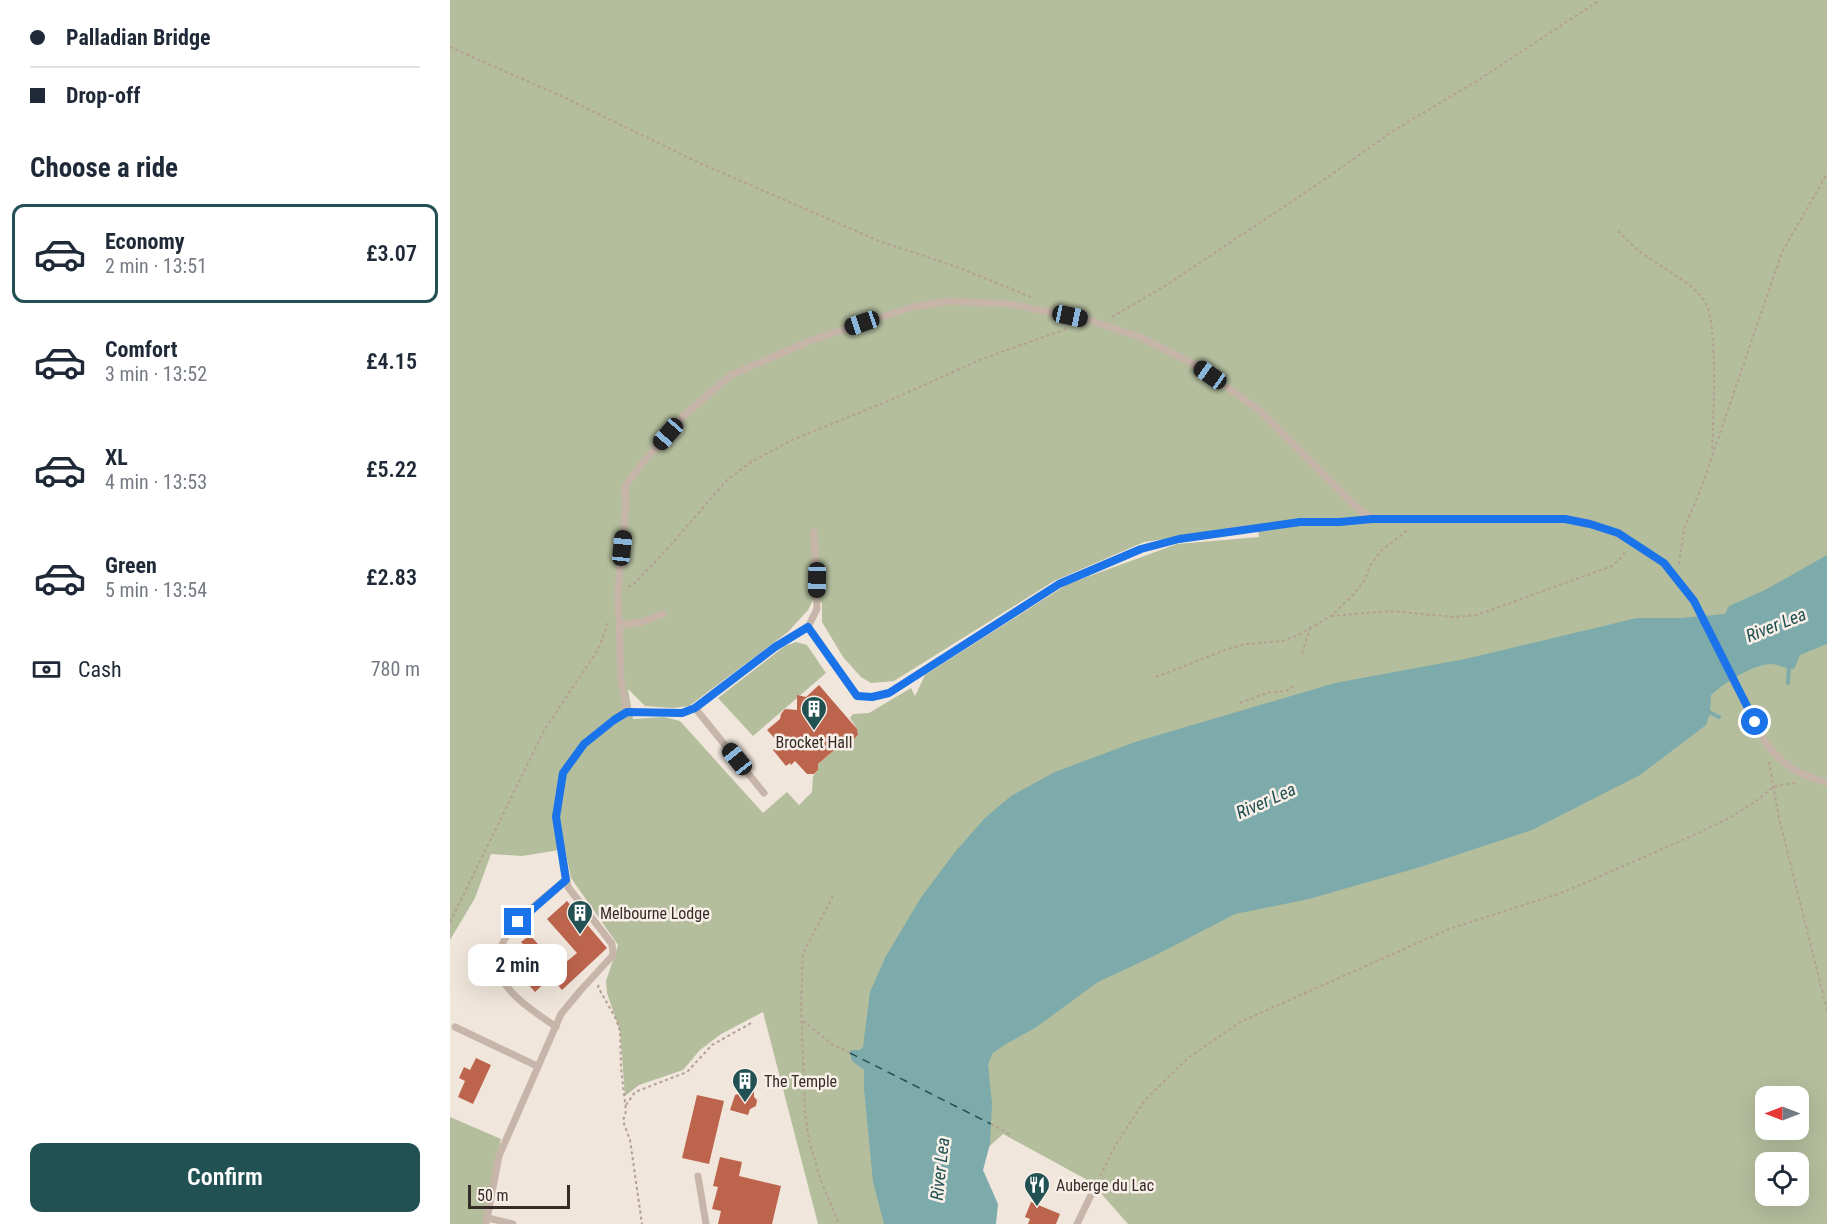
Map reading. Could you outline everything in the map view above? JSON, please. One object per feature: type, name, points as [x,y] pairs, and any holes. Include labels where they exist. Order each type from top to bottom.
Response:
[{"type":"lane","points":[[627,712],[621,681],[618,591],[626,504],[625,487],[682,417],[732,375],[812,340],[913,307],[949,301],[1010,304],[1089,320],[1140,337],[1194,364],[1258,409],[1346,497],[1372,519]]},
{"type":"lane","points":[[808,627],[857,696],[872,697],[889,693],[1059,584],[1141,549],[1179,539],[1300,522],[1372,519],[1565,519],[1618,533],[1664,563],[1694,601],[1765,742],[1780,761],[1802,775],[1827,783]]},
{"type":"lane","points":[[513,1224],[487,1221],[499,1156],[561,1014],[580,990],[613,956],[612,944],[568,887],[566,880],[556,817],[563,773],[584,744],[627,712],[682,713],[695,708],[775,647],[808,627],[817,609],[814,532]]},
{"type":"lane","points":[[619,625],[663,614]]},
{"type":"lane","points":[[695,708],[764,793]]},
{"type":"lane","points":[[556,1027],[515,994],[502,978],[496,961],[500,946],[518,922],[566,880]]},
{"type":"lane","points":[[455,1027],[537,1066]]},
{"type":"lane","points":[[698,1176],[706,1224]]},
{"type":"lane","points":[[1077,1224],[1091,1195]]},
{"type":"path","points":[[618,591],[633,585],[727,480],[752,462],[792,440],[893,399],[982,359],[1089,320],[1116,316],[1315,186],[1393,130],[1480,79],[1600,0]]},
{"type":"path","points":[[450,47],[570,100],[695,160],[879,241],[957,267],[1034,298]]},
{"type":"path","points":[[1678,580],[1684,529],[1702,486],[1782,252],[1827,174]]},
{"type":"path","points":[[1618,231],[1638,250],[1666,269],[1705,301],[1712,326],[1714,377],[1712,454]]},
{"type":"path","points":[[1156,677],[1245,644],[1283,641],[1299,635],[1331,616],[1364,581],[1371,564],[1381,551],[1403,532],[1424,520]]},
{"type":"path","points":[[1331,616],[1390,611],[1454,617],[1477,615],[1612,566],[1622,557],[1630,542]]},
{"type":"path","points":[[450,922],[544,729],[598,650],[610,615]]},
{"type":"path","points":[[1302,653],[1310,628]]},
{"type":"path","points":[[1240,703],[1270,692],[1286,691],[1296,685]]},
{"type":"path","points":[[1765,742],[1779,818],[1827,1010]]},
{"type":"path","points":[[1091,1195],[1115,1146],[1145,1100],[1188,1058],[1240,1022],[1449,929],[1561,893],[1694,835],[1755,802],[1774,786],[1795,783]]},
{"type":"path","points":[[832,896],[803,953],[802,1021],[805,1113],[809,1140],[820,1178],[839,1224]]},
{"type":"path","points":[[602,979],[598,987],[616,1018],[620,1031],[621,1068],[626,1105],[623,1121],[630,1140],[642,1224]]},
{"type":"path","points":[[802,1021],[832,1044],[850,1053]]},
{"type":"path","points":[[626,1105],[635,1092],[687,1072],[712,1045],[753,1023]]},
{"type":"path","points":[[991,1124],[1011,1135]]},
{"type":"green space","name":"Brocket Hall","points":[[450,0],[1827,0],[1827,1224],[1128,1224],[1091,1182],[1003,1134],[903,1224],[818,1224],[763,1012],[721,1034],[700,1050],[683,1070],[639,1085],[625,1096],[620,1031],[607,993],[606,981],[618,945],[571,878],[565,849],[522,856],[491,854],[475,898],[450,940]],"holes":[[[1257,525],[1259,537],[1177,544],[1068,584],[925,675],[915,696],[911,688],[869,713],[853,714],[850,718],[858,735],[853,740],[847,739],[818,764],[818,770],[813,776],[812,792],[799,805],[787,792],[763,813],[680,721],[664,717],[633,719],[628,689],[645,706],[673,708],[689,706],[788,632],[808,610],[813,600],[822,603],[822,622],[843,657],[861,677],[871,683],[894,681],[1054,581],[1144,542]]]},
{"type":"green space","points":[[796,642],[807,645],[826,673],[753,736],[718,698],[785,646]]},
{"type":"green space","points":[[450,1117],[501,1139],[483,1224],[450,1224]]},
{"type":"water","name":"River Lea","points":[[1827,555],[1827,644],[1800,655],[1794,669],[1773,664],[1763,665],[1723,685],[1711,695],[1710,713],[1706,725],[1640,775],[1532,830],[1417,868],[1309,899],[1235,914],[1098,982],[1035,1028],[993,1053],[988,1064],[992,1104],[990,1144],[983,1170],[998,1204],[996,1224],[884,1224],[873,1182],[864,1070],[852,1061],[850,1053],[851,1050],[860,1050],[863,1047],[870,992],[886,956],[920,899],[955,852],[985,818],[1011,796],[1055,772],[1135,742],[1335,683],[1465,659],[1637,618],[1681,618],[1725,614],[1729,606],[1765,590]]},
{"type":"building","name":"Brocket Hall","points":[[819,685],[857,729],[858,735],[853,740],[847,739],[818,764],[818,770],[814,774],[807,774],[795,761],[786,766],[773,750],[780,744],[767,730],[780,719],[785,709],[797,710],[797,695],[806,697]]},
{"type":"building","points":[[567,901],[607,948],[562,990],[551,977],[535,992],[515,969],[532,955],[521,942],[530,935],[559,968],[577,953],[547,919]]},
{"type":"building","points":[[476,1058],[491,1065],[473,1104],[458,1097],[465,1081],[459,1078],[464,1067],[470,1070]]},
{"type":"building","name":"The Temple","points":[[743,1089],[754,1092],[757,1100],[756,1106],[750,1109],[748,1115],[730,1110],[735,1095],[741,1093]]},
{"type":"building","points":[[697,1095],[724,1101],[709,1164],[682,1158]]},
{"type":"building","points":[[720,1157],[742,1162],[739,1176],[781,1186],[772,1224],[718,1224],[721,1211],[712,1209],[718,1187],[713,1186]]},
{"type":"building","name":"Auberge du Lac","points":[[1031,1202],[1060,1214],[1056,1224],[1028,1224],[1030,1219],[1025,1217]]},
{"type":"waterway","points":[[1788,683],[1789,666]]},
{"type":"waterway","points":[[1707,711],[1719,717]]},
{"type":"ferry route","points":[[850,1053],[991,1124]]},
{"type":"place","name":"Brocket Hall","points":[[814,732]]},
{"type":"place","name":"Melbourne Lodge","points":[[580,936]]},
{"type":"place","name":"The Temple","points":[[745,1104]]},
{"type":"place","name":"Auberge du Lac","points":[[1037,1208]]},
{"type":"route","points":[[518,922],[566,880],[556,817],[563,773],[584,744],[627,712],[682,713],[695,708],[775,647],[808,627],[857,696],[872,697],[889,693],[1059,584],[1141,549],[1179,539],[1300,522],[1372,519],[1565,519],[1590,524],[1618,533],[1664,563],[1694,601],[1755,722]]}]
